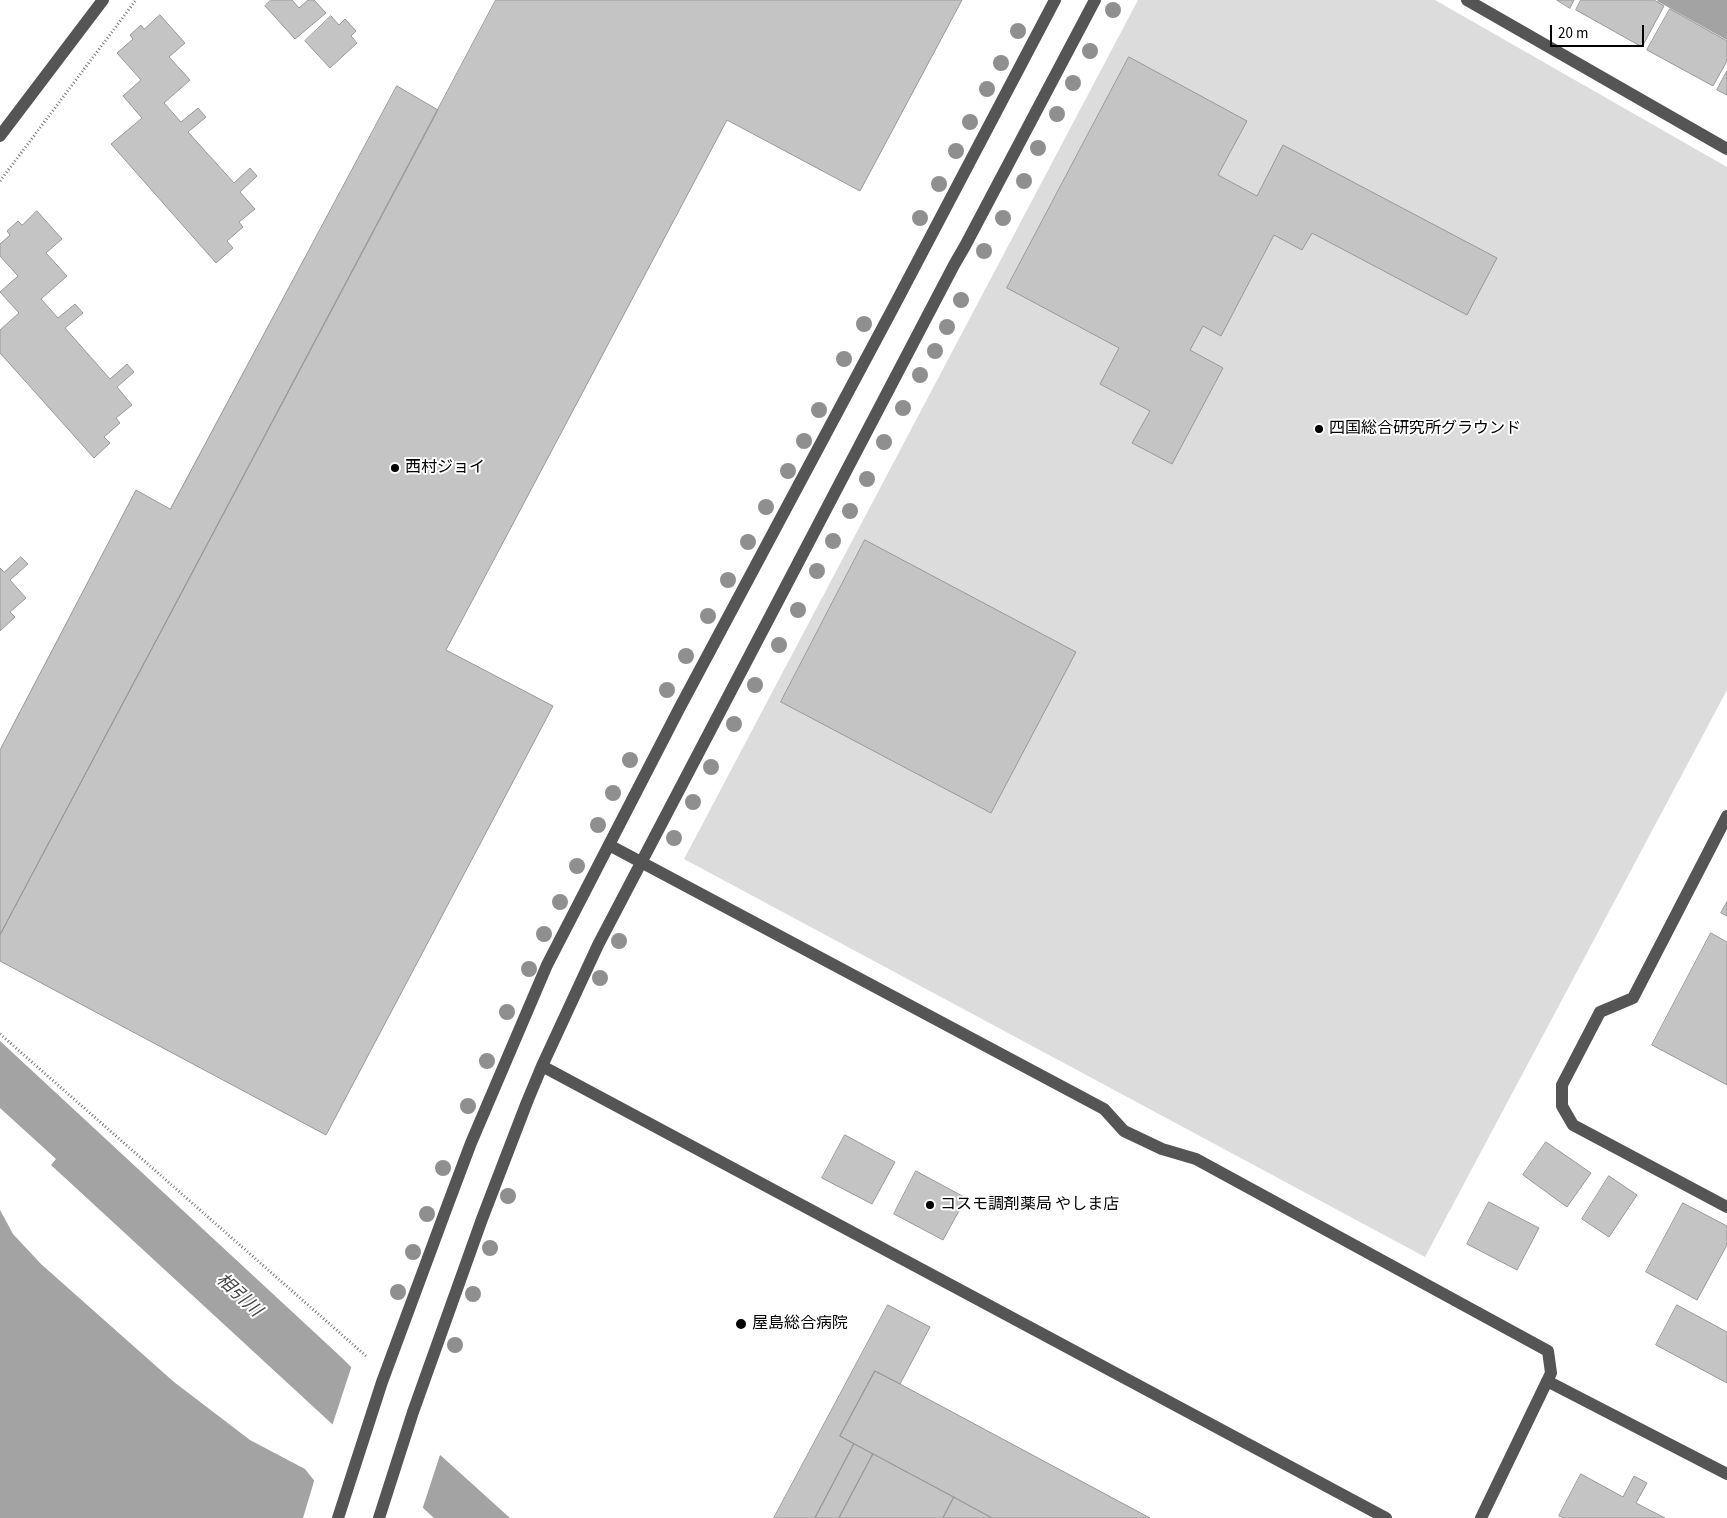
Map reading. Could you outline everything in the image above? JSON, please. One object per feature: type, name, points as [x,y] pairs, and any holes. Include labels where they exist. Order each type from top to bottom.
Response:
[{"type":"street","points":[[0,136],[103,0]]},
{"type":"street","points":[[338,1518],[382,1382],[448,1204],[546,965],[679,709],[1055,0]]},
{"type":"street","points":[[380,1518],[413,1412],[505,1158],[542,1066],[598,944],[1095,0]]},
{"type":"street","points":[[1467,0],[1727,149]]},
{"type":"street","points":[[1727,816],[1633,998],[1600,1012],[1562,1085],[1562,1106],[1574,1125],[1727,1207]]},
{"type":"street","points":[[608,845],[1104,1109],[1124,1131],[1162,1149],[1196,1159],[1548,1352],[1551,1373],[1482,1518]]},
{"type":"street","points":[[542,1066],[1386,1518]]},
{"type":"street","points":[[1547,1380],[1727,1474]]},
{"type":"path","points":[[0,181],[136,0]]},
{"type":"path","points":[[0,1034],[366,1356]]},
{"type":"shaded area","name":"四国総合研究所グラウンド","points":[[1138,0],[1435,0],[1727,167],[1727,690],[1425,1257],[684,859]]},
{"type":"water","points":[[1727,0],[1727,40],[1657,1]]},
{"type":"water","name":"相引川","points":[[0,1041],[341,1357],[438,1453],[510,1518],[434,1518],[51,1165],[56,1159],[0,1108]]},
{"type":"water","points":[[0,1210],[13,1234],[41,1264],[174,1382],[250,1440],[305,1469],[344,1518],[0,1518]]},
{"type":"pier","points":[[352,1365],[441,1452],[422,1510],[332,1426]]},
{"type":"pier","points":[[315,1478],[346,1516],[346,1518],[303,1518]]},
{"type":"building","points":[[271,0],[292,0],[299,8],[308,0],[314,0],[326,13],[295,39],[265,6]]},
{"type":"building","name":"西村ジョイ","points":[[496,0],[962,0],[860,191],[727,120],[446,650],[553,706],[326,1135],[0,961],[0,935]]},
{"type":"building","points":[[1557,0],[1574,0],[1570,8]]},
{"type":"building","points":[[1581,0],[1654,0],[1664,6],[1642,47],[1576,10]]},
{"type":"building","points":[[1670,9],[1727,41],[1727,61],[1713,86],[1647,50]]},
{"type":"building","points":[[160,15],[185,43],[169,57],[190,80],[164,103],[181,122],[198,108],[206,117],[188,132],[234,183],[250,168],[257,176],[240,192],[255,209],[239,222],[243,227],[227,241],[233,248],[216,263],[111,144],[142,118],[123,96],[141,80],[117,53],[133,39],[130,35],[141,25],[144,29]]},
{"type":"building","points":[[331,16],[339,25],[345,19],[356,31],[351,36],[357,43],[330,68],[305,41]]},
{"type":"building","points":[[1129,57],[1247,121],[1218,175],[1257,196],[1283,145],[1497,258],[1467,315],[1312,233],[1302,250],[1274,235],[1221,336],[1203,326],[1190,350],[1223,368],[1172,464],[1132,443],[1150,411],[1100,384],[1119,348],[1007,288]]},
{"type":"building","points":[[1727,71],[1727,95],[1717,90]]},
{"type":"building","points":[[397,86],[438,110],[0,935],[0,750],[136,490],[170,509]]},
{"type":"building","points":[[37,211],[62,239],[46,253],[67,276],[41,299],[58,318],[75,304],[83,313],[65,328],[110,379],[127,364],[134,372],[117,387],[132,405],[116,418],[120,423],[104,437],[110,443],[94,458],[0,353],[0,330],[19,313],[0,292],[18,276],[0,256],[0,244],[10,235],[7,231],[18,221],[22,225]]},
{"type":"building","points":[[865,540],[1076,652],[991,813],[781,702]]},
{"type":"building","points":[[21,557],[28,564],[10,580],[26,598],[10,612],[15,617],[0,631],[0,568],[4,572]]},
{"type":"building","points":[[1727,902],[1727,916],[1721,913]]},
{"type":"building","points":[[1711,933],[1727,942],[1727,1085],[1652,1045]]},
{"type":"building","points":[[845,1135],[895,1162],[872,1204],[822,1178]]},
{"type":"building","points":[[1546,1142],[1591,1173],[1567,1207],[1523,1175]]},
{"type":"building","points":[[916,1171],[966,1198],[943,1240],[894,1214]]},
{"type":"building","points":[[1609,1176],[1637,1195],[1609,1237],[1582,1219]]},
{"type":"building","points":[[1489,1202],[1539,1228],[1517,1270],[1467,1244]]},
{"type":"building","points":[[1683,1203],[1727,1226],[1727,1245],[1697,1300],[1646,1272]]},
{"type":"building","points":[[888,1305],[930,1327],[900,1384],[875,1371],[840,1436],[854,1444],[815,1518],[774,1518]]},
{"type":"building","points":[[1677,1305],[1727,1332],[1727,1383],[1656,1345]]},
{"type":"building","points":[[875,1371],[1150,1518],[992,1518],[840,1436]]},
{"type":"building","points":[[854,1444],[873,1454],[839,1518],[815,1518]]},
{"type":"building","points":[[873,1454],[954,1497],[943,1518],[839,1518]]},
{"type":"building","points":[[1581,1474],[1623,1497],[1634,1476],[1647,1483],[1636,1503],[1665,1518],[1564,1518],[1559,1516]]},
{"type":"building","points":[[954,1497],[992,1518],[943,1518]]},
{"type":"place","name":"四国総合研究所グラウンド","points":[[1319,429]]},
{"type":"place","name":"西村ジョイ","points":[[395,468]]},
{"type":"place","name":"コスモ調剤薬局 やしま店","points":[[930,1205]]},
{"type":"place","name":"屋島総合病院","points":[[741,1324]]}]
